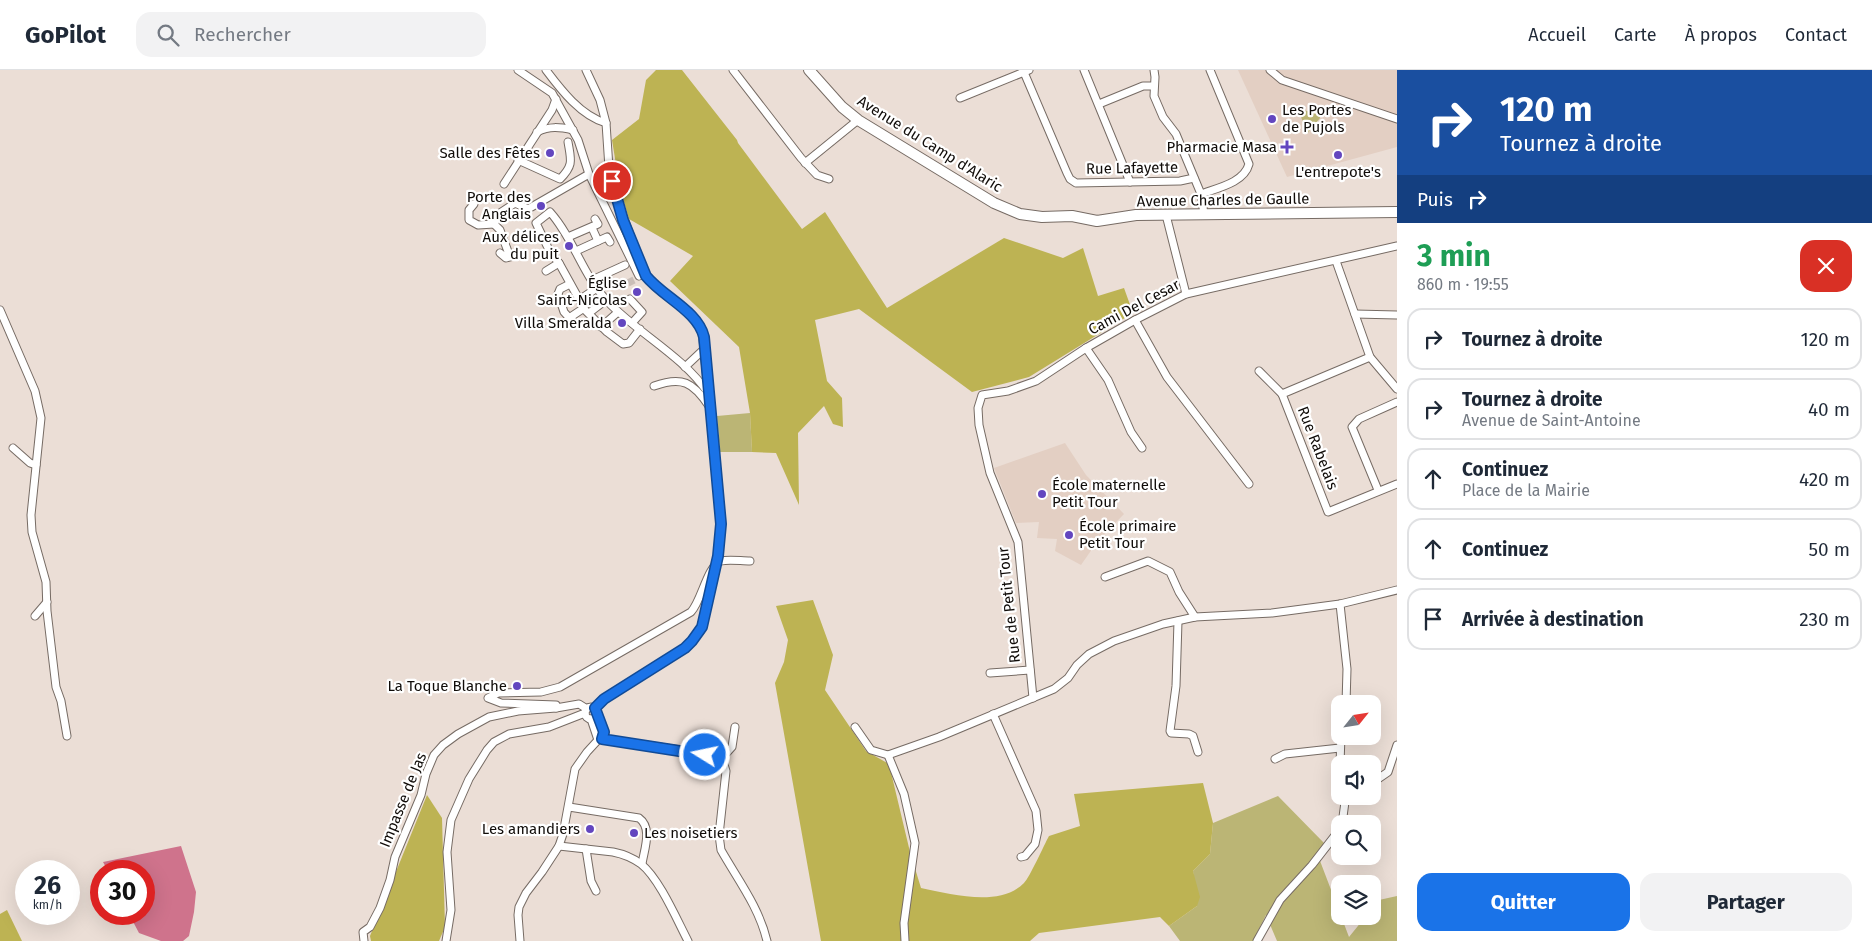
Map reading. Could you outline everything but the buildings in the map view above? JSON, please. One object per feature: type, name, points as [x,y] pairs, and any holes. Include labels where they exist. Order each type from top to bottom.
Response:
[{"type":"main road","name":"Avenue du Camp d'Alaric","points":[[809,70],[842,107],[858,120],[994,203],[1020,214]]},
{"type":"main road","name":"Avenue Charles de Gaulle","points":[[1020,214],[1042,217],[1072,216],[1097,221],[1136,215],[1397,212]]},
{"type":"street","points":[[518,70],[552,92],[578,140],[589,174],[638,277]]},
{"type":"street","points":[[546,70],[571,99],[585,111],[606,123]]},
{"type":"street","points":[[586,70],[600,100],[606,123],[610,168],[615,194],[638,277]]},
{"type":"street","points":[[733,70],[805,163],[817,175],[829,180]]},
{"type":"street","points":[[1084,70],[1130,182]]},
{"type":"street","points":[[1201,194],[1241,177],[1249,164],[1210,70]]},
{"type":"street","points":[[1270,70],[1282,80],[1397,119]]},
{"type":"street","points":[[960,98],[1025,71]]},
{"type":"street","name":"Rue Lafayette","points":[[1025,71],[1070,179],[1083,183],[1180,181],[1194,178]]},
{"type":"street","points":[[1156,71],[1153,86],[1154,96],[1161,114],[1174,130],[1201,194],[1204,214]]},
{"type":"street","points":[[1098,104],[1143,86],[1153,86]]},
{"type":"street","points":[[504,184],[552,110],[556,99]]},
{"type":"street","points":[[805,163],[858,120]]},
{"type":"street","points":[[537,133],[547,127],[573,130]]},
{"type":"street","points":[[518,160],[560,179],[568,171],[572,162],[568,142]]},
{"type":"street","points":[[494,224],[500,214],[515,204],[528,210],[589,174]]},
{"type":"street","points":[[474,204],[469,210],[469,220],[478,225],[494,224],[500,230],[510,257],[506,258],[500,253]]},
{"type":"street","points":[[640,330],[629,343],[623,344],[601,327],[586,311],[578,300],[559,263],[550,252],[536,223],[546,214],[550,212],[559,222],[589,278],[606,300],[699,379],[708,393]]},
{"type":"street","points":[[1166,215],[1186,294]]},
{"type":"street","points":[[568,237],[598,224],[595,219]]},
{"type":"street","points":[[593,230],[598,241]]},
{"type":"street","points":[[576,251],[607,237],[610,242]]},
{"type":"street","name":"Cami Del Cesar","points":[[982,395],[1008,391],[1036,380],[1086,348],[1186,294],[1397,246]]},
{"type":"street","points":[[1336,261],[1370,357],[1397,389]]},
{"type":"street","points":[[546,271],[559,263]]},
{"type":"street","points":[[446,941],[451,910],[451,893],[447,868],[448,836],[455,812],[469,779],[482,757],[494,742],[509,734],[549,727],[591,713],[604,699],[670,658],[692,641],[702,627],[716,565],[721,524],[704,337],[698,323],[652,284],[638,277],[626,265],[589,278]]},
{"type":"street","points":[[571,285],[560,289],[558,294],[564,312],[572,321],[606,300]]},
{"type":"street","points":[[578,300],[597,288]]},
{"type":"street","points":[[632,301],[642,312],[632,323]]},
{"type":"street","points":[[0,310],[34,391],[41,418],[31,515],[32,532],[46,582],[46,602],[56,687],[61,701],[67,736]]},
{"type":"street","points":[[601,327],[617,311]]},
{"type":"street","points":[[1355,314],[1397,315]]},
{"type":"street","points":[[1135,320],[1167,377],[1249,484]]},
{"type":"street","points":[[1086,348],[1108,380],[1131,432],[1142,448]]},
{"type":"street","points":[[685,368],[702,351],[705,351]]},
{"type":"street","name":"Rue Rabelais","points":[[1282,394],[1370,357]]},
{"type":"street","name":"Rue Rabelais","points":[[1259,371],[1282,394],[1328,512],[1378,490]]},
{"type":"street","points":[[654,386],[674,381],[687,383],[700,393],[710,407]]},
{"type":"street","name":"Rue de Petit Tour","points":[[982,395],[978,408],[979,425],[990,472],[1018,542],[1033,698]]},
{"type":"street","points":[[1397,402],[1359,419],[1352,427],[1378,490],[1397,484]]},
{"type":"street","points":[[13,448],[30,464],[36,465]]},
{"type":"street","points":[[1105,577],[1148,560],[1170,572],[1179,592],[1195,617]]},
{"type":"street","points":[[600,740],[591,713],[579,704],[556,708],[556,705],[501,703],[488,698],[498,693],[541,692],[560,687],[691,612],[701,597],[713,566],[720,562],[750,561]]},
{"type":"street","points":[[855,727],[871,750],[888,755],[939,737],[1054,689],[1068,678],[1077,664],[1089,654],[1114,641],[1195,617],[1272,613],[1340,604],[1397,590]]},
{"type":"street","points":[[34,616],[46,602]]},
{"type":"street","points":[[1340,604],[1347,670],[1346,695]]},
{"type":"street","points":[[1178,621],[1176,686],[1170,731],[1171,733],[1193,736],[1198,752]]},
{"type":"street","points":[[990,673],[1030,670]]},
{"type":"street","name":"Impasse de Jas","points":[[364,941],[363,932],[370,927],[380,908],[390,880],[395,857],[421,795],[426,774],[434,755],[444,744],[458,734],[490,717],[518,711],[556,708]]},
{"type":"street","points":[[993,714],[1036,811],[1038,830],[1035,844],[1025,856],[1021,857]]},
{"type":"street","points":[[722,758],[732,747],[735,727]]},
{"type":"street","points":[[520,941],[518,915],[520,907],[526,893],[559,846],[569,807],[575,769],[587,752],[600,740],[688,751],[722,758]]},
{"type":"street","points":[[1340,745],[1340,755]]},
{"type":"street","points":[[1381,777],[1388,772],[1397,745]]},
{"type":"street","points":[[1275,758],[1285,754],[1340,748]]},
{"type":"street","points":[[888,755],[904,794],[914,843],[904,923],[905,941]]},
{"type":"street","points":[[722,758],[726,771],[718,835],[719,844],[754,905],[762,922],[767,941]]},
{"type":"street","points":[[569,807],[640,818],[644,821],[647,832],[642,864]]},
{"type":"street","points":[[563,834],[576,847]]},
{"type":"street","points":[[1257,941],[1280,900],[1331,841]]},
{"type":"street","points":[[559,846],[621,854],[642,864],[654,879],[688,941]]},
{"type":"street","points":[[586,849],[591,881],[596,891]]},
{"type":"shaded area","points":[[656,70],[682,70],[737,140],[802,229],[825,212],[887,308],[1004,238],[1063,258],[1083,248],[1098,296],[1124,288],[1133,313],[1029,377],[972,392],[859,309],[815,320],[827,381],[842,398],[843,427],[833,424],[824,406],[798,433],[799,505],[776,453],[752,452],[750,413],[739,347],[670,281],[693,256],[629,219],[620,189],[612,140],[639,119],[646,80]]},
{"type":"shaded area","points":[[1238,70],[1397,70],[1397,147],[1287,177]]},
{"type":"shaded area","points":[[1301,109],[1319,115],[1320,118],[1307,134],[1303,131],[1306,129],[1298,110]]},
{"type":"shaded area","points":[[750,413],[752,452],[720,452],[717,416]]},
{"type":"shaded area","points":[[1065,443],[1086,475],[1124,514],[1097,542],[1081,565],[1055,551],[1057,539],[1037,538],[1039,522],[1016,523],[994,468]]},
{"type":"shaded area","points":[[813,600],[833,655],[825,690],[866,751],[889,764],[910,852],[921,888],[975,897],[1002,895],[1014,891],[1027,880],[1049,836],[1080,826],[1074,794],[1203,783],[1213,823],[1210,854],[1193,871],[1200,897],[1197,906],[1169,926],[1160,917],[1039,933],[1030,941],[821,941],[775,683],[784,662],[788,640],[776,606]]},
{"type":"shaded area","points":[[427,795],[442,818],[445,927],[439,941],[371,941],[370,936]]},
{"type":"shaded area","points":[[1278,796],[1324,843],[1317,853],[1331,890],[1331,925],[1344,925],[1349,937],[1359,925],[1381,925],[1381,900],[1397,896],[1397,941],[1277,941],[1266,915],[1253,941],[1180,941],[1169,926],[1197,906],[1193,871],[1210,854],[1213,823]]},
{"type":"shaded area","points":[[181,846],[196,892],[189,936],[183,941],[161,941],[139,933],[135,925],[155,925],[155,860],[113,860]]},
{"type":"shaded area","points":[[7,910],[22,941],[0,941],[0,914]]},
{"type":"tunnel","points":[[539,203],[546,214]]},
{"type":"tunnel","points":[[628,283],[634,280]]},
{"type":"place","name":"Les Portes de Pujols","points":[[1272,119]]},
{"type":"place","name":"Pharmacie Masa","points":[[1287,147]]},
{"type":"place","name":"Salle des Fêtes","points":[[550,153]]},
{"type":"place","name":"L'entrepote's","points":[[1338,155]]},
{"type":"place","name":"Porte des Anglais","points":[[541,206]]},
{"type":"place","name":"Aux délices du puit","points":[[569,246]]},
{"type":"place","name":"Église Saint-Nicolas","points":[[637,292]]},
{"type":"place","name":"Villa Smeralda","points":[[622,323]]},
{"type":"place","name":"École maternelle Petit Tour","points":[[1042,494]]},
{"type":"place","name":"École primaire Petit Tour","points":[[1069,535]]},
{"type":"place","name":"La Toque Blanche","points":[[517,686]]},
{"type":"place","name":"Les amandiers","points":[[590,829]]},
{"type":"place","name":"Les noisetiers","points":[[634,833]]},
{"type":"route","points":[[612,181],[623,220],[644,273],[652,284],[692,317],[702,329],[721,534],[710,596],[700,632],[685,648],[604,699],[595,708],[604,732],[602,739],[705,755]]}]
